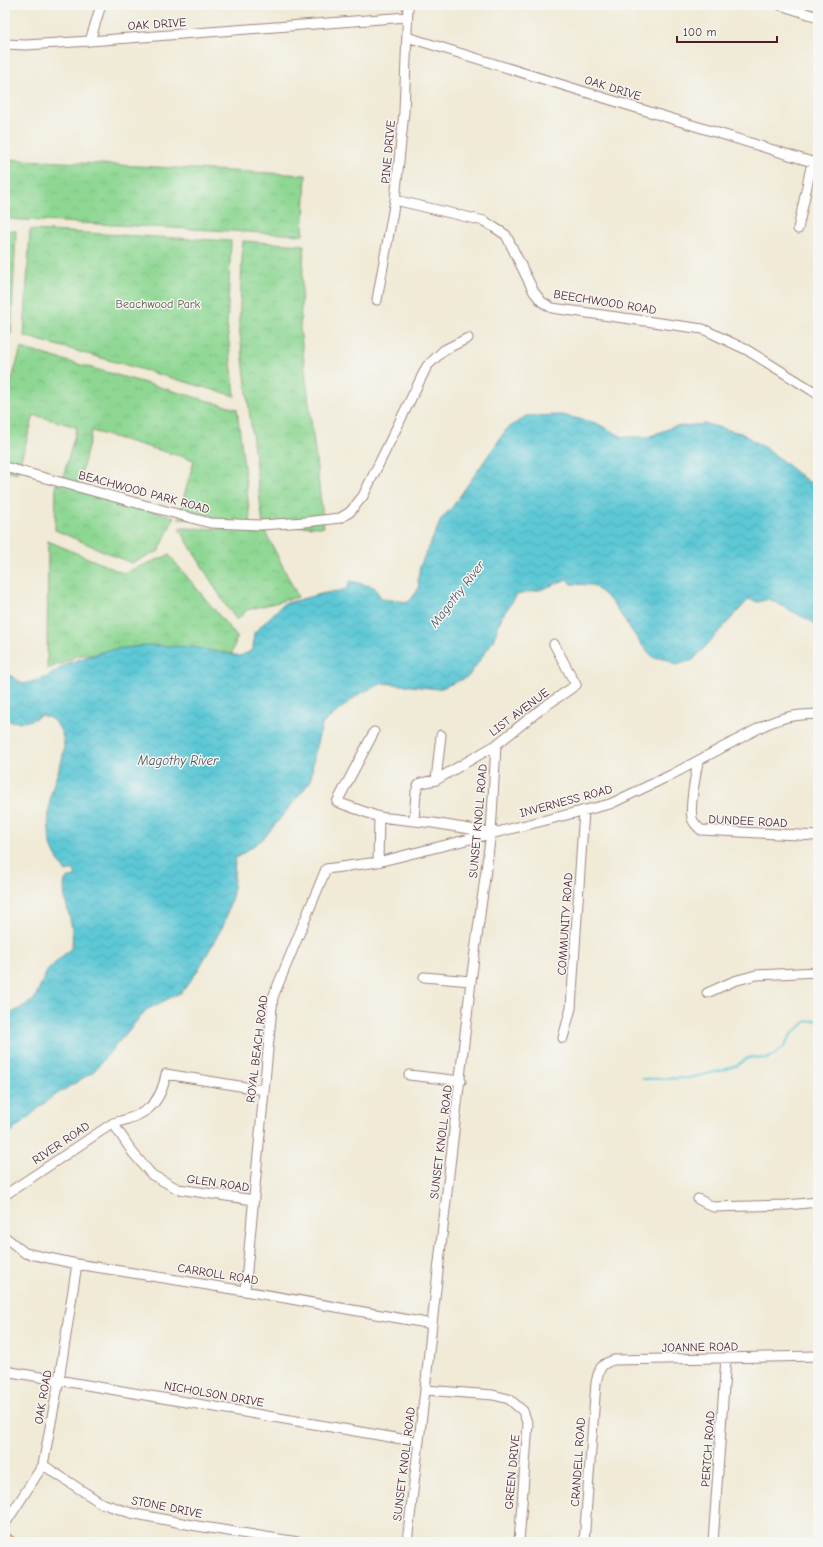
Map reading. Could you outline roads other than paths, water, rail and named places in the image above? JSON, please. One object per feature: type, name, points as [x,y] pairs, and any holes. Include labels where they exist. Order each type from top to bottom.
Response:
[{"type":"main road","points":[[5,1538],[10,1542]]},
{"type":"street","points":[[90,41],[101,5]]},
{"type":"street","name":"PINE DRIVE","points":[[377,300],[395,200],[404,112],[408,5]]},
{"type":"street","points":[[780,5],[818,17]]},
{"type":"street","name":"OAK DRIVE","points":[[5,44],[26,45],[90,41],[407,17]]},
{"type":"street","name":"OAK DRIVE","points":[[407,37],[812,162],[798,229]]},
{"type":"street","name":"BEECHWOOD ROAD","points":[[395,200],[484,221],[506,235],[524,268],[534,292],[547,306],[552,308],[703,329],[747,350],[818,394]]},
{"type":"street","name":"BEACHWOOD PARK ROAD","points":[[5,466],[210,523],[261,525],[340,518],[350,512],[363,496],[427,366],[444,350],[468,338]]},
{"type":"street","name":"LIST AVENUE","points":[[414,821],[416,792],[421,783],[436,780],[496,745],[541,709],[576,684],[554,644]]},
{"type":"street","name":"INVERNESS ROAD","points":[[378,862],[610,804],[698,761],[776,720],[793,715],[818,714]]},
{"type":"street","points":[[374,732],[336,802],[379,817],[491,833]]},
{"type":"street","points":[[436,780],[441,735]]},
{"type":"street","name":"SUNSET KNOLL ROAD","points":[[407,1542],[471,982],[491,833],[496,745]]},
{"type":"street","name":"DUNDEE ROAD","points":[[698,761],[692,817],[695,825],[701,830],[818,836]]},
{"type":"street","name":"COMMUNITY ROAD","points":[[563,1038],[571,1008],[584,810]]},
{"type":"street","points":[[378,862],[379,817]]},
{"type":"street","name":"ROYAL BEACH ROAD","points":[[245,1290],[273,998],[326,869],[378,862]]},
{"type":"street","points":[[707,993],[734,981],[756,974],[818,972]]},
{"type":"street","points":[[424,977],[471,982]]},
{"type":"street","name":"RIVER ROAD","points":[[5,1195],[113,1123],[134,1118],[151,1107],[164,1088],[166,1074],[264,1090]]},
{"type":"street","points":[[409,1075],[460,1081]]},
{"type":"street","name":"GLEN ROAD","points":[[113,1123],[133,1152],[152,1175],[178,1189],[254,1200]]},
{"type":"street","points":[[698,1199],[713,1206],[785,1205],[818,1202]]},
{"type":"street","name":"CARROLL ROAD","points":[[5,1237],[25,1253],[77,1264],[245,1290],[432,1324]]},
{"type":"street","name":"OAK ROAD","points":[[5,1524],[43,1465],[59,1380],[77,1264]]},
{"type":"street","name":"JOANNE ROAD","points":[[596,1383],[600,1368],[606,1362],[614,1360],[818,1356]]},
{"type":"street","name":"PERTCH ROAD","points":[[713,1542],[726,1358]]},
{"type":"street","name":"NICHOLSON DRIVE","points":[[5,1371],[419,1442]]},
{"type":"street","name":"CRANDELL ROAD","points":[[584,1542],[596,1383]]},
{"type":"street","name":"GREEN DRIVE","points":[[425,1390],[493,1395],[509,1399],[523,1411],[528,1425],[519,1542]]},
{"type":"street","name":"STONE DRIVE","points":[[43,1465],[101,1503],[131,1513],[197,1526],[298,1542]]},
{"type":"water","name":"Magothy River","points":[[562,415],[596,423],[623,437],[648,437],[673,427],[706,424],[741,433],[770,451],[807,481],[818,486],[818,625],[769,599],[758,602],[749,599],[693,660],[676,665],[664,658],[654,658],[641,644],[612,602],[593,585],[572,584],[567,579],[543,589],[517,595],[502,616],[493,641],[468,677],[439,689],[383,683],[359,694],[323,723],[316,746],[310,782],[264,838],[235,859],[233,893],[224,924],[198,970],[182,992],[146,1010],[93,1072],[49,1099],[9,1134],[5,1133],[5,1017],[34,1000],[47,971],[72,947],[71,925],[65,899],[64,886],[65,880],[76,875],[73,869],[66,872],[54,852],[49,836],[51,794],[64,751],[62,735],[58,726],[54,722],[41,715],[24,722],[5,720],[5,672],[23,684],[46,678],[68,663],[108,650],[148,645],[191,647],[240,656],[253,650],[254,633],[283,604],[347,589],[350,581],[374,587],[382,599],[409,602],[419,588],[418,579],[420,566],[442,518],[453,506],[506,430],[526,416]]},
{"type":"waterway","points":[[643,1079],[689,1078],[724,1070],[737,1065],[748,1058],[754,1057],[767,1059],[784,1047],[790,1036],[805,1022],[818,1020]]},
{"type":"park label","name":"Beachwood Park","points":[[158,304]]}]
